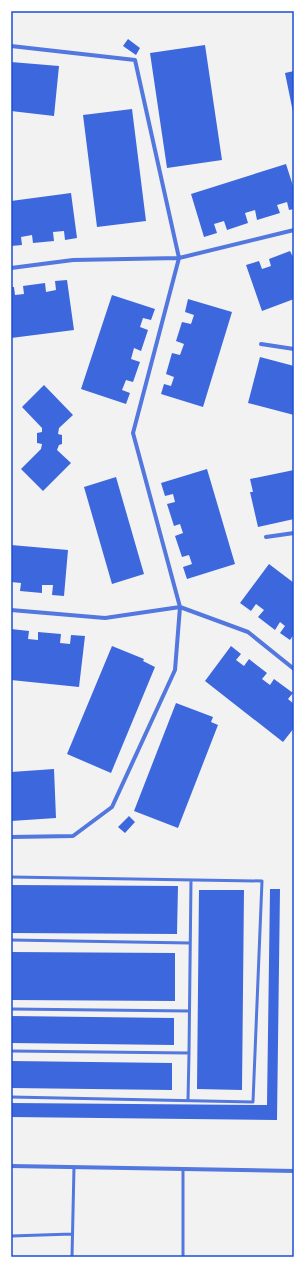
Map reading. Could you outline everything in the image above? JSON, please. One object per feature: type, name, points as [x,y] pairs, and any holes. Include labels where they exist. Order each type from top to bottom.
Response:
[{"type":"street","points":[[11,46],[135,60],[179,258],[133,433],[180,607],[175,670],[112,807],[73,836],[11,837]]},
{"type":"street","points":[[11,268],[73,260],[179,258],[294,230]]},
{"type":"street","points":[[261,344],[294,349]]},
{"type":"street","points":[[266,538],[294,533]]},
{"type":"street","points":[[11,610],[105,618],[180,607],[248,632],[294,668]]},
{"type":"street","points":[[11,1166],[294,1171]]},
{"type":"lane","points":[[11,877],[262,881],[253,1102],[11,1097]]},
{"type":"lane","points":[[188,1100],[191,880]]},
{"type":"lane","points":[[11,940],[190,943]]},
{"type":"lane","points":[[11,1009],[189,1011]]},
{"type":"lane","points":[[11,1051],[189,1053]]},
{"type":"lane","points":[[72,1257],[74,1167]]},
{"type":"lane","points":[[183,1169],[183,1257]]},
{"type":"lane","points":[[11,1236],[72,1234]]},
{"type":"building","points":[[128,39],[140,48],[136,55],[123,46]]},
{"type":"building","points":[[205,45],[222,160],[167,168],[150,53]]},
{"type":"building","points":[[11,62],[59,66],[54,116],[11,111]]},
{"type":"building","points":[[294,71],[294,112],[293,112],[285,73]]},
{"type":"building","points":[[132,109],[146,221],[97,227],[83,115]]},
{"type":"building","points":[[286,164],[294,189],[294,209],[289,210],[287,202],[277,205],[280,213],[257,220],[255,210],[245,213],[248,223],[227,230],[224,221],[214,224],[217,233],[204,237],[191,194]]},
{"type":"building","points":[[71,193],[77,238],[65,240],[64,231],[53,232],[54,241],[33,243],[32,235],[21,237],[22,245],[11,246],[11,201]]},
{"type":"building","points":[[290,251],[294,259],[294,299],[262,311],[246,265],[259,261],[262,269],[271,266],[269,259]]},
{"type":"building","points":[[67,280],[74,330],[11,338],[11,287],[14,287],[15,295],[24,294],[23,286],[45,283],[46,292],[56,290],[55,281]]},
{"type":"building","points":[[112,295],[155,309],[151,320],[143,318],[140,327],[148,330],[141,351],[134,348],[131,359],[140,362],[133,382],[126,380],[122,390],[130,393],[126,404],[81,389]]},
{"type":"building","points":[[188,299],[232,312],[203,407],[161,394],[164,384],[171,386],[174,377],[166,374],[172,353],[180,355],[184,344],[176,341],[182,322],[191,324],[194,315],[185,312]]},
{"type":"building","points":[[260,357],[294,366],[294,415],[248,403]]},
{"type":"building","points":[[44,385],[73,415],[59,428],[58,434],[62,435],[62,444],[59,445],[57,450],[71,463],[43,491],[21,469],[41,449],[42,444],[37,443],[37,433],[42,432],[42,428],[22,407]]},
{"type":"building","points":[[207,469],[235,564],[187,579],[183,567],[192,564],[189,555],[182,557],[175,536],[183,533],[180,524],[174,526],[167,504],[175,502],[173,494],[165,496],[161,483]]},
{"type":"building","points":[[294,470],[294,519],[258,527],[250,492],[253,492],[250,479]]},
{"type":"building","points":[[116,477],[144,574],[112,584],[84,487]]},
{"type":"building","points":[[11,545],[68,550],[64,596],[52,595],[53,585],[42,585],[42,593],[20,591],[21,583],[11,582]]},
{"type":"building","points":[[269,564],[294,583],[294,634],[290,640],[280,633],[285,626],[280,622],[275,630],[258,617],[264,610],[256,604],[251,611],[240,603]]},
{"type":"building","points":[[11,629],[29,631],[28,639],[38,640],[38,632],[61,634],[60,643],[70,644],[71,635],[85,636],[79,687],[11,680]]},
{"type":"building","points":[[112,646],[144,659],[143,661],[155,667],[111,773],[67,754]]},
{"type":"building","points":[[231,646],[241,654],[236,660],[244,666],[249,659],[267,673],[262,679],[270,685],[274,679],[293,693],[288,699],[294,704],[294,728],[283,742],[205,681]]},
{"type":"building","points":[[176,703],[213,717],[211,722],[218,725],[178,828],[134,811]]},
{"type":"building","points":[[54,769],[56,818],[11,821],[11,772]]},
{"type":"building","points":[[129,816],[135,822],[125,833],[118,827]]},
{"type":"building","points":[[11,885],[178,886],[177,934],[11,933]]},
{"type":"building","points":[[270,889],[280,889],[277,1120],[11,1117],[11,1103],[267,1105]]},
{"type":"building","points":[[199,890],[244,890],[242,1090],[197,1089]]},
{"type":"building","points":[[11,952],[175,953],[175,1001],[11,1000]]},
{"type":"building","points":[[11,1016],[174,1018],[174,1045],[11,1043]]},
{"type":"building","points":[[11,1061],[172,1063],[172,1090],[11,1088]]}]
